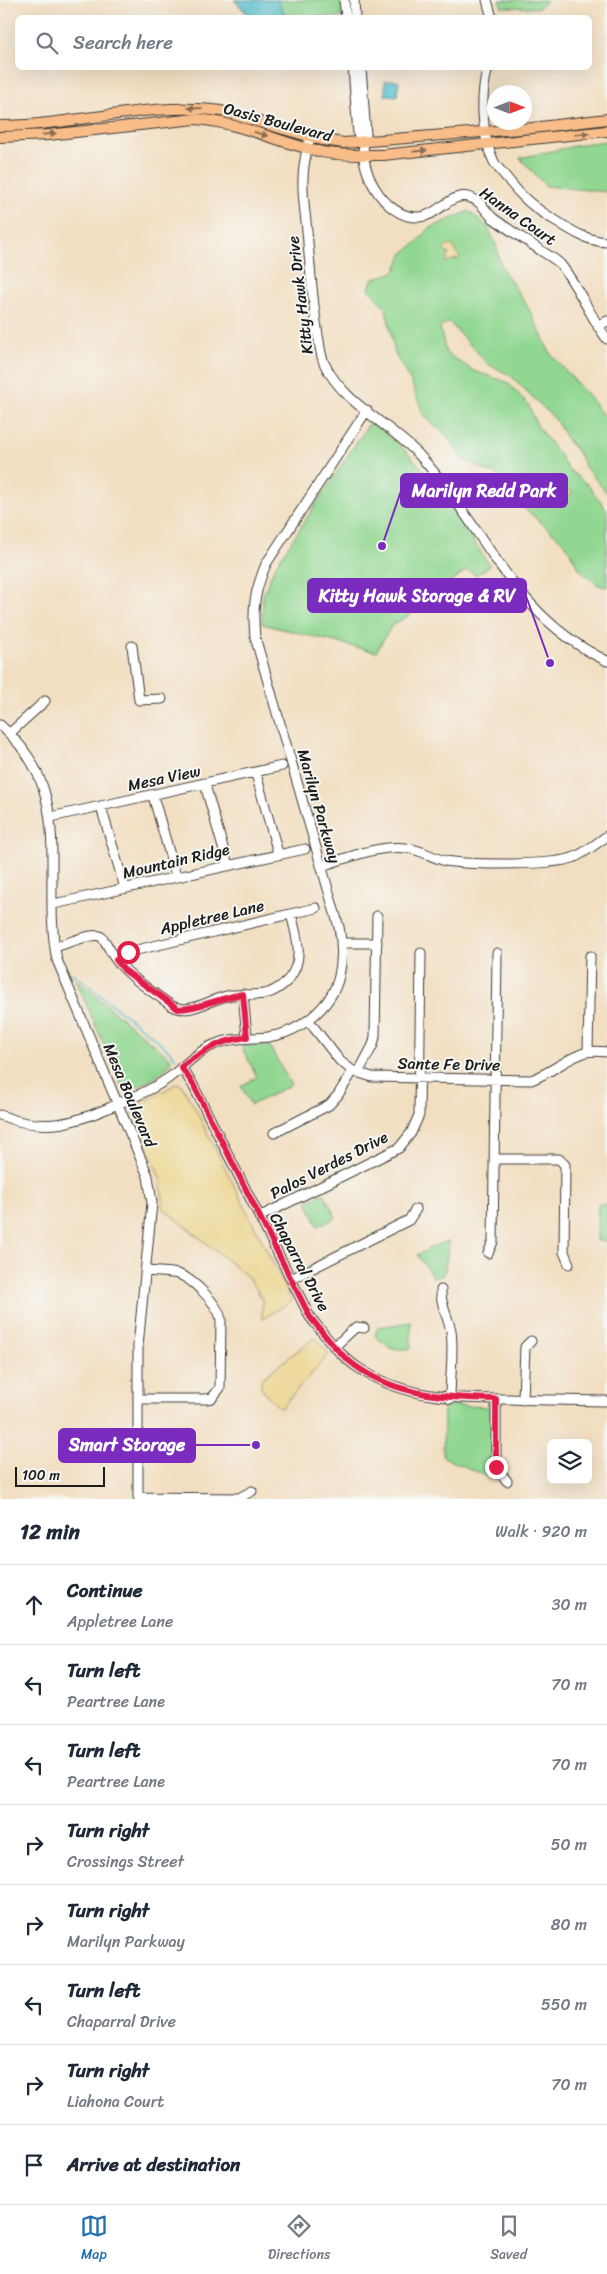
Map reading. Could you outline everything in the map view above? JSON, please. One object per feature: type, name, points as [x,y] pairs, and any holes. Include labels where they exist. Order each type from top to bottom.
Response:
[{"type":"main road","name":"Oasis Boulevard","points":[[0,126],[39,125],[193,108],[221,111],[344,155],[488,144],[607,131]]},
{"type":"main road","name":"Oasis Boulevard","points":[[0,136],[48,134],[195,118],[218,121],[309,142],[362,143],[607,120]]},
{"type":"street","points":[[344,0],[346,15]]},
{"type":"street","points":[[354,0],[355,15]]},
{"type":"street","points":[[487,0],[491,15]]},
{"type":"street","points":[[353,70],[358,134],[362,143]]},
{"type":"street","points":[[361,70],[366,134],[362,143]]},
{"type":"street","points":[[487,70],[483,85],[482,100],[488,144],[494,162],[519,194],[534,208],[591,240],[607,242]]},
{"type":"street","name":"Kitty Hawk Drive","points":[[309,142],[303,178],[315,320],[323,361],[334,380],[348,397],[367,410],[420,457],[442,483],[511,583],[540,615],[567,638],[607,661]]},
{"type":"street","name":"Hanna Court","points":[[362,143],[365,168],[381,198],[397,212],[414,218],[427,216],[438,211],[446,201],[452,199],[465,197],[477,200],[491,216],[560,264],[607,339]]},
{"type":"street","points":[[598,326],[607,321]]},
{"type":"street","name":"Marilyn Parkway","points":[[0,1115],[25,1123],[47,1124],[70,1123],[93,1116],[146,1091],[208,1048],[227,1040],[247,1037],[269,1037],[292,1030],[308,1020],[327,1000],[339,978],[342,943],[339,927],[255,637],[252,612],[256,587],[266,564],[367,410]]},
{"type":"street","points":[[132,646],[139,700],[162,699]]},
{"type":"street","points":[[10,733],[45,701]]},
{"type":"street","name":"Mesa Boulevard","points":[[0,725],[10,733],[36,771],[51,818],[55,948],[61,973],[118,1104],[148,1176],[151,1189],[152,1203],[138,1346],[138,1498],[239,1498],[252,1492]]},
{"type":"street","name":"Mesa View","points":[[51,818],[256,774],[282,766]]},
{"type":"street","points":[[256,774],[278,853]]},
{"type":"street","points":[[205,784],[228,865]]},
{"type":"street","points":[[153,796],[176,876]]},
{"type":"street","points":[[101,807],[125,888]]},
{"type":"street","points":[[321,866],[380,849],[406,848],[443,860],[460,862],[554,862],[574,857],[607,836]]},
{"type":"street","name":"Mountain Ridge","points":[[54,904],[278,853],[284,854],[305,849]]},
{"type":"street","name":"Appletree Lane","points":[[116,960],[128,952],[316,908]]},
{"type":"street","points":[[55,948],[94,936],[101,937],[106,942],[110,953],[124,970],[178,1009],[193,1008],[226,996],[265,994],[275,990],[294,972],[299,956],[298,938],[291,914]]},
{"type":"street","points":[[274,1133],[329,1105],[356,1072],[374,1045],[377,916]]},
{"type":"street","points":[[342,943],[376,943]]},
{"type":"street","name":"Palos Verdes Drive","points":[[260,1217],[399,1148],[411,1133],[419,1114],[421,953]]},
{"type":"street","points":[[488,1253],[493,1242],[497,953]]},
{"type":"street","points":[[588,1052],[590,956]]},
{"type":"street","points":[[243,994],[247,1037]]},
{"type":"street","points":[[308,1020],[340,1060],[356,1072]]},
{"type":"street","name":"Sante Fe Drive","points":[[356,1072],[372,1077],[531,1080],[548,1074],[571,1058],[588,1052],[607,1052]]},
{"type":"street","name":"Chaparral Drive","points":[[181,1067],[193,1084],[310,1317],[334,1347],[356,1367],[382,1381],[408,1391],[450,1398],[607,1401]]},
{"type":"street","points":[[494,1159],[558,1159],[565,1165],[564,1252],[568,1264]]},
{"type":"street","points":[[291,1279],[409,1220],[416,1209]]},
{"type":"street","points":[[138,1399],[206,1399],[212,1398],[220,1388],[220,1310],[186,1278],[177,1274],[145,1271]]},
{"type":"street","points":[[441,1290],[440,1302],[448,1318],[451,1334],[450,1398]]},
{"type":"street","points":[[334,1347],[356,1327],[364,1328]]},
{"type":"street","points":[[523,1400],[525,1347],[531,1341]]},
{"type":"street","points":[[496,1399],[496,1467],[507,1481]]},
{"type":"green space","points":[[234,0],[343,0],[344,15],[248,15]]},
{"type":"green space","points":[[499,0],[547,0],[539,8],[502,7]]},
{"type":"green space","points":[[607,141],[607,192],[546,186],[520,158],[588,143]]},
{"type":"green space","points":[[469,211],[488,227],[496,245],[501,266],[529,309],[550,353],[591,399],[607,421],[607,493],[585,467],[578,452],[568,441],[555,419],[510,375],[489,365],[449,322],[440,327],[446,353],[474,371],[507,382],[528,404],[538,427],[567,468],[588,485],[607,510],[607,587],[598,585],[580,570],[565,543],[525,509],[518,491],[504,478],[463,460],[447,436],[424,416],[411,382],[395,354],[386,308],[369,289],[372,279],[396,270],[402,254],[430,228]]},
{"type":"green space","points":[[372,424],[408,453],[423,470],[490,566],[476,575],[467,570],[437,591],[417,611],[392,625],[376,652],[262,624],[263,595],[274,568],[368,425]]},
{"type":"green space","points":[[76,980],[171,1059],[165,1070],[154,1078],[129,1090],[122,1087]]},
{"type":"green space","points":[[269,1045],[291,1085],[251,1105],[241,1086],[257,1077],[241,1046]]},
{"type":"green space","points":[[324,1193],[336,1218],[318,1226],[307,1202]]},
{"type":"green space","points":[[598,1204],[607,1204],[607,1241],[597,1241]]},
{"type":"green space","points":[[449,1242],[444,1275],[433,1277],[417,1255],[441,1243]]},
{"type":"green space","points":[[411,1322],[411,1349],[391,1349],[375,1336],[378,1327]]},
{"type":"green space","points":[[444,1405],[490,1407],[492,1409],[491,1478],[443,1457]]},
{"type":"sand","points":[[447,246],[453,246],[460,258],[446,262],[449,253],[444,250]]},
{"type":"sand","points":[[566,484],[566,490],[571,491],[571,495],[567,497],[568,500],[566,502],[559,498],[559,491],[553,489],[555,485]]},
{"type":"sand","points":[[178,1083],[181,1084],[195,1108],[292,1301],[262,1319],[262,1298],[248,1277],[163,1208],[161,1180],[133,1113],[136,1106]]},
{"type":"sand","points":[[315,1337],[329,1354],[280,1409],[261,1388],[261,1379]]},
{"type":"water","points":[[235,0],[278,0],[285,15],[249,15]]},
{"type":"water","points":[[385,81],[399,81],[397,96],[385,95]]},
{"type":"waterway","points":[[72,973],[163,1045],[175,1057]]},
{"type":"place","name":"Marilyn Redd Park","points":[[382,546]]},
{"type":"place","name":"Kitty Hawk Storage & RV","points":[[550,663]]},
{"type":"place","name":"Smart Storage","points":[[256,1445]]},
{"type":"route","points":[[128,952],[116,960],[124,970],[178,1009],[193,1008],[226,996],[243,994],[247,1037],[227,1040],[208,1048],[181,1067],[193,1084],[310,1317],[334,1347],[356,1367],[382,1381],[408,1391],[443,1398],[496,1399],[496,1467]]}]
